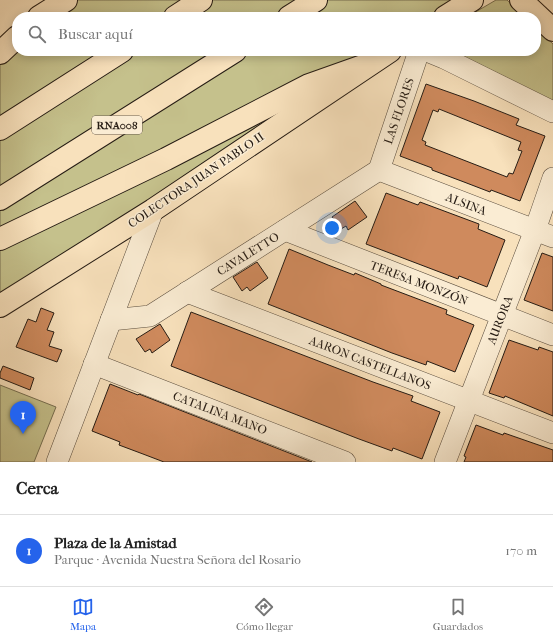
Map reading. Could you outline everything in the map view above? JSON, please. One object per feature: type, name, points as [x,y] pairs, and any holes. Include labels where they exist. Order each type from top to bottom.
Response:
[{"type":"main road","points":[[47,12],[66,0]]},
{"type":"main road","points":[[183,12],[201,0]]},
{"type":"main road","points":[[297,12],[316,0]]},
{"type":"main road","points":[[454,12],[472,0]]},
{"type":"main road","points":[[521,0],[534,12]]},
{"type":"main road","points":[[541,19],[553,30]]},
{"type":"main road","points":[[0,41],[12,34]]},
{"type":"main road","points":[[0,53],[12,41]]},
{"type":"main road","points":[[0,129],[114,56]]},
{"type":"main road","name":"RNA008","points":[[0,199],[227,56]]},
{"type":"main road","name":"COLECTORA JUAN PABLO II","points":[[0,306],[152,210],[382,56]]},
{"type":"main road","points":[[0,239],[166,160],[309,85],[371,63]]},
{"type":"street","name":"LAS FLORES","points":[[379,170],[417,56]]},
{"type":"street","points":[[439,56],[553,112]]},
{"type":"street","name":"CAVALETTO","points":[[111,320],[150,316],[379,170]]},
{"type":"street","name":"ALSINA","points":[[379,170],[544,234]]},
{"type":"street","name":"AURORA","points":[[445,462],[502,315],[544,234],[553,178]]},
{"type":"street","points":[[64,460],[94,364],[152,210]]},
{"type":"street","name":"TERESA MONZÓN","points":[[285,230],[553,334]]},
{"type":"street","name":"AARON CASTELLANOS","points":[[187,292],[553,433]]},
{"type":"street","name":"CATALINA MANO","points":[[94,364],[345,462]]},
{"type":"shaded area","points":[[66,0],[472,0],[453,12],[47,12]]},
{"type":"shaded area","points":[[496,0],[507,0],[520,12],[476,12]]},
{"type":"shaded area","points":[[541,33],[553,44],[553,105],[453,56],[541,56]]},
{"type":"shaded area","points":[[0,41],[12,48],[12,56],[382,56],[0,306]]},
{"type":"shaded area","points":[[0,385],[56,407],[34,462],[0,462]]},
{"type":"building","points":[[426,84],[519,119],[516,125],[545,136],[520,201],[491,190],[490,192],[400,156]],"holes":[[[439,109],[521,142],[518,150],[522,151],[513,174],[509,173],[507,177],[425,145],[426,142],[422,140],[433,110],[438,112]]]},
{"type":"building","points":[[386,193],[418,205],[420,202],[479,224],[478,229],[505,240],[487,287],[459,276],[458,279],[366,244]]},
{"type":"building","points":[[355,201],[367,217],[348,230],[346,226],[341,229],[332,217]]},
{"type":"building","points":[[289,249],[354,275],[355,273],[381,285],[447,310],[446,314],[474,325],[455,372],[427,361],[426,365],[392,353],[268,304]]},
{"type":"building","points":[[542,253],[553,257],[553,311],[524,300]]},
{"type":"building","points":[[257,262],[268,278],[250,291],[247,287],[242,291],[233,277]]},
{"type":"building","points":[[41,308],[54,313],[47,330],[54,332],[49,346],[62,350],[57,362],[16,347],[28,319],[36,322]]},
{"type":"building","points":[[191,312],[413,396],[411,401],[440,412],[422,459],[393,448],[392,451],[359,439],[171,366]]},
{"type":"building","points":[[160,324],[170,340],[152,353],[150,349],[145,352],[136,339]]},
{"type":"building","points":[[509,340],[538,350],[539,347],[553,352],[553,416],[505,396],[504,398],[489,393]]},
{"type":"building","points":[[3,366],[34,378],[30,390],[0,378],[0,373]]},
{"type":"building","points":[[110,384],[312,462],[164,462],[119,445],[120,442],[92,431]]},
{"type":"building","points":[[476,425],[553,450],[553,462],[464,462],[466,457],[464,456]]},
{"type":"place","name":"Plaza de la Amistad","points":[[23,434]]}]
